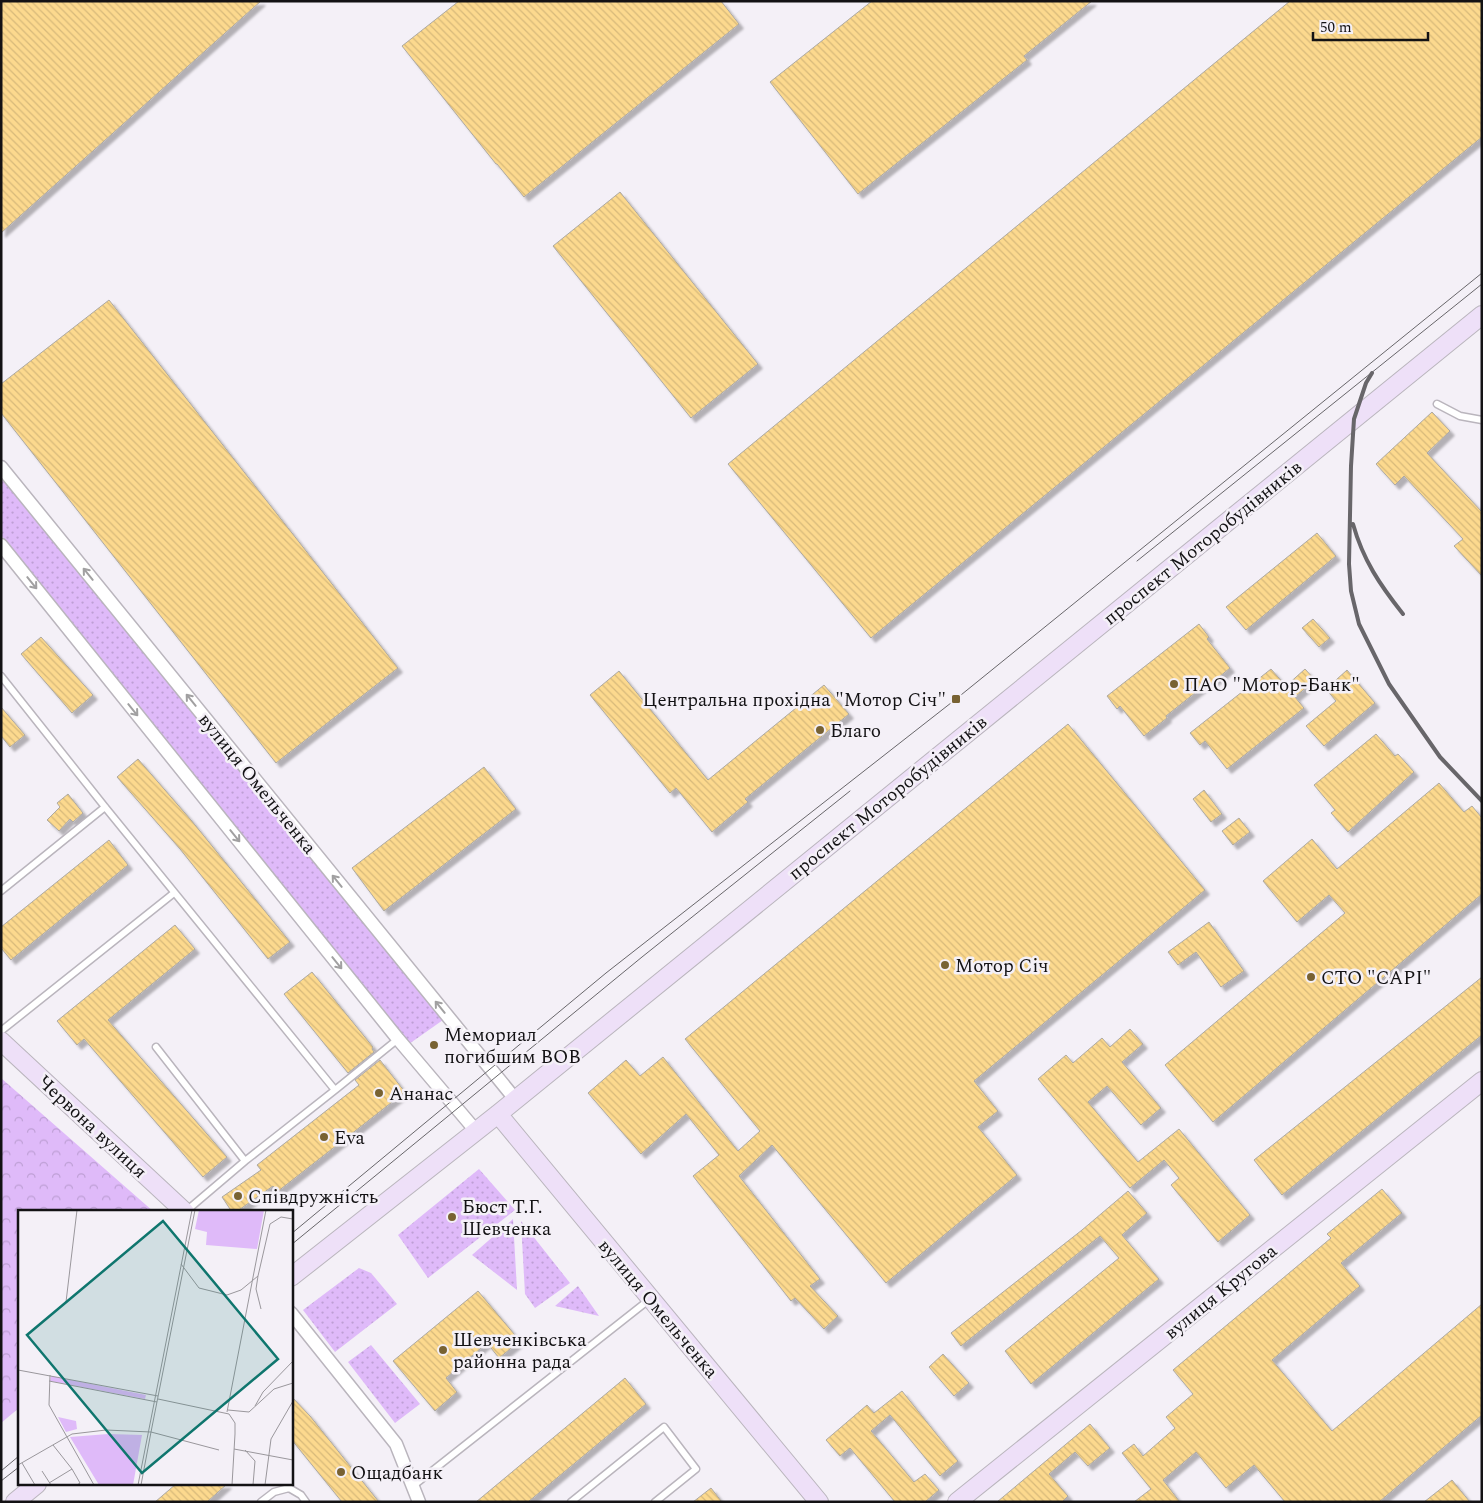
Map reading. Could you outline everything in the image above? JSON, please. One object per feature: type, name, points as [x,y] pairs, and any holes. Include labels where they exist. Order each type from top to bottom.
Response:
[{"type":"main road","name":"проспект Моторобудівників","points":[[292,1276],[498,1114],[514,1099],[1482,315]]},
{"type":"main road","name":"Червона вулиця","points":[[1,1041],[183,1210]]},
{"type":"main road","name":"вулиця Кругова","points":[[957,1502],[1482,1081]]},
{"type":"main road","name":"вулиця Омельченка","points":[[498,1114],[819,1502]]},
{"type":"main road","points":[[15,1502],[35,1486]]},
{"type":"street","name":"вулиця Омельченка","points":[[1,467],[514,1099]]},
{"type":"street","points":[[1,545],[398,1039],[476,1131]]},
{"type":"street","points":[[292,1314],[396,1444],[419,1502]]},
{"type":"lane","points":[[1437,404],[1460,416],[1482,420]]},
{"type":"lane","points":[[1,676],[174,893],[335,1090]]},
{"type":"lane","points":[[1,892],[105,807]]},
{"type":"lane","points":[[1,1031],[174,893]]},
{"type":"lane","points":[[187,1210],[245,1161],[398,1039]]},
{"type":"lane","points":[[156,1047],[245,1161]]},
{"type":"lane","points":[[413,1486],[651,1298]]},
{"type":"lane","points":[[571,1502],[664,1427],[696,1469],[655,1502]]},
{"type":"lane","points":[[261,1502],[274,1492],[289,1488],[306,1502]]},
{"type":"green space","points":[[1,478],[443,1020],[409,1044],[1,535]]},
{"type":"green space","points":[[1,1078],[152,1210],[18,1210],[18,1409],[1,1423]]},
{"type":"green space","points":[[479,1169],[515,1210],[428,1278],[398,1235]]},
{"type":"green space","points":[[513,1219],[517,1290],[472,1255]]},
{"type":"green space","points":[[521,1221],[570,1283],[535,1308],[525,1294]]},
{"type":"green space","points":[[359,1268],[371,1273],[397,1304],[335,1352],[303,1310]]},
{"type":"green space","points":[[578,1286],[599,1316],[555,1306]]},
{"type":"green space","points":[[371,1345],[420,1404],[395,1423],[348,1362]]},
{"type":"building","points":[[1,1],[261,1],[1,233]]},
{"type":"building","points":[[459,1],[721,1],[739,24],[524,197],[402,46]]},
{"type":"building","points":[[872,1],[1092,1],[1024,56],[1027,60],[858,194],[770,82]]},
{"type":"building","points":[[1290,1],[1482,1],[1482,137],[871,638],[728,464]]},
{"type":"building","points":[[620,192],[758,364],[691,418],[553,246]]},
{"type":"building","points":[[109,300],[398,668],[276,763],[1,413],[1,384]]},
{"type":"building","points":[[1432,412],[1450,431],[1427,453],[1482,512],[1482,576],[1454,546],[1463,539],[1404,476],[1395,485],[1376,464]]},
{"type":"building","points":[[1317,533],[1336,556],[1246,630],[1226,607]]},
{"type":"building","points":[[1313,619],[1330,638],[1319,647],[1302,628]]},
{"type":"building","points":[[1199,624],[1209,637],[1207,639],[1230,668],[1207,687],[1205,685],[1144,736],[1120,706],[1117,709],[1107,696]]},
{"type":"building","points":[[41,637],[93,695],[72,713],[21,654]]},
{"type":"building","points":[[1271,669],[1286,686],[1305,669],[1315,680],[1295,697],[1304,708],[1227,769],[1205,741],[1200,745],[1190,733]]},
{"type":"building","points":[[1347,670],[1375,703],[1324,746],[1306,726],[1336,701],[1326,689]]},
{"type":"building","points":[[619,671],[708,780],[824,685],[849,714],[745,799],[748,802],[712,832],[676,788],[670,793],[590,695]]},
{"type":"building","points":[[1,707],[25,735],[10,747],[1,736]]},
{"type":"building","name":"Мотор Січ","points":[[1068,724],[1205,890],[974,1081],[998,1111],[978,1127],[1017,1175],[886,1283],[772,1145],[739,1176],[820,1279],[810,1286],[838,1316],[824,1329],[795,1298],[791,1301],[693,1176],[719,1155],[686,1114],[641,1154],[588,1093],[626,1060],[640,1076],[663,1057],[738,1151],[760,1131],[685,1039]]},
{"type":"building","points":[[1376,734],[1395,756],[1398,754],[1414,772],[1348,832],[1331,813],[1335,810],[1314,785]]},
{"type":"building","points":[[138,759],[191,820],[290,942],[268,959],[180,849],[117,777]]},
{"type":"building","points":[[484,767],[516,809],[384,911],[352,868]]},
{"type":"building","points":[[1439,783],[1464,812],[1472,806],[1482,818],[1482,894],[1213,1122],[1165,1065],[1345,913],[1329,895],[1297,922],[1263,881],[1312,839],[1337,869]]},
{"type":"building","points":[[1204,790],[1222,814],[1211,822],[1193,799]]},
{"type":"building","points":[[68,794],[83,813],[73,822],[70,819],[59,831],[47,820],[60,807],[57,803]]},
{"type":"building","points":[[1239,818],[1250,832],[1233,845],[1222,831]]},
{"type":"building","points":[[109,840],[128,865],[11,960],[1,948],[1,927]]},
{"type":"building","points":[[1209,922],[1244,971],[1221,987],[1196,952],[1178,965],[1168,952]]},
{"type":"building","points":[[175,925],[195,949],[108,1020],[227,1157],[203,1177],[84,1039],[77,1045],[57,1021]]},
{"type":"building","points":[[312,972],[373,1047],[374,1052],[348,1073],[284,994]]},
{"type":"building","points":[[1482,977],[1482,1035],[1282,1195],[1254,1160]]},
{"type":"building","points":[[1130,1029],[1143,1044],[1122,1062],[1161,1108],[1141,1125],[1107,1086],[1088,1102],[1138,1162],[1179,1129],[1250,1215],[1218,1242],[1171,1185],[1179,1178],[1164,1160],[1130,1188],[1038,1079],[1066,1055],[1073,1063],[1102,1038],[1110,1047]]},
{"type":"building","points":[[380,1060],[405,1092],[277,1192],[273,1186],[239,1210],[231,1210],[222,1197],[261,1170],[257,1165],[359,1085],[355,1080]]},
{"type":"building","points":[[1382,1189],[1402,1213],[1341,1263],[1360,1286],[1272,1360],[1332,1431],[1482,1304],[1482,1415],[1379,1502],[1285,1502],[1254,1465],[1226,1488],[1196,1452],[1163,1480],[1180,1502],[1134,1502],[1151,1489],[1122,1453],[1134,1444],[1143,1456],[1175,1428],[1166,1417],[1193,1394],[1173,1370],[1331,1238],[1327,1234]]},
{"type":"building","points":[[1128,1191],[1147,1213],[1122,1235],[1159,1279],[1031,1384],[1005,1351],[1119,1258],[1100,1236],[961,1346],[951,1333],[1082,1230]]},
{"type":"building","name":"Шевченківська районна рада","points":[[478,1291],[520,1341],[499,1358],[487,1343],[446,1378],[457,1392],[435,1411],[393,1361]]},
{"type":"building","points":[[943,1354],[969,1383],[954,1396],[929,1367]]},
{"type":"building","points":[[625,1378],[646,1404],[528,1502],[476,1502]]},
{"type":"building","points":[[902,1391],[958,1461],[940,1476],[890,1415],[871,1431],[914,1482],[925,1474],[939,1490],[925,1502],[895,1502],[850,1448],[840,1456],[826,1440],[867,1405],[874,1413]]},
{"type":"building","points":[[292,1397],[310,1416],[379,1502],[342,1502],[292,1440]]},
{"type":"building","points":[[1090,1424],[1110,1448],[1088,1466],[1075,1452],[1049,1474],[1068,1496],[1062,1502],[997,1502]]},
{"type":"building","points":[[1452,1480],[1470,1502],[1424,1502]]},
{"type":"building","points":[[174,1486],[225,1486],[207,1502],[155,1502]]},
{"type":"building","points":[[711,1488],[722,1502],[693,1502]]},
{"type":"tram line","points":[[292,1233],[606,973],[956,699],[1482,273]]},
{"type":"tram line","points":[[1137,561],[1482,284]]},
{"type":"tram line","points":[[292,1244],[642,957],[850,791]]},
{"type":"tram line","points":[[1,1471],[18,1457]]},
{"type":"tram line","points":[[1,1481],[18,1468]]},
{"type":"railway","points":[[1372,373],[1366,383],[1354,419],[1351,466],[1349,564],[1351,591],[1359,624],[1389,684],[1440,757],[1482,801]]},
{"type":"railway","points":[[1353,524],[1373,572],[1403,614]]},
{"type":"place","name":"ПАО \"Мотор-Банк\"","points":[[1174,684]]},
{"type":"place","name":"Центральна прохідна \"Мотор Січ\"","points":[[956,699]]},
{"type":"place","name":"Благо","points":[[820,730]]},
{"type":"place","name":"Мотор Січ","points":[[945,965]]},
{"type":"place","name":"СТО \"CAPI\"","points":[[1311,977]]},
{"type":"place","name":"Мемориал погибшим ВОВ","points":[[434,1045]]},
{"type":"place","name":"Ананас","points":[[379,1093]]},
{"type":"place","name":"Eva","points":[[324,1137]]},
{"type":"place","name":"Співдружність","points":[[238,1196]]},
{"type":"place","name":"Бюст Т.Г. Шевченка","points":[[452,1217]]},
{"type":"place","name":"Шевченківська районна рада","points":[[443,1350]]},
{"type":"place","name":"Ощадбанк","points":[[341,1472]]}]
